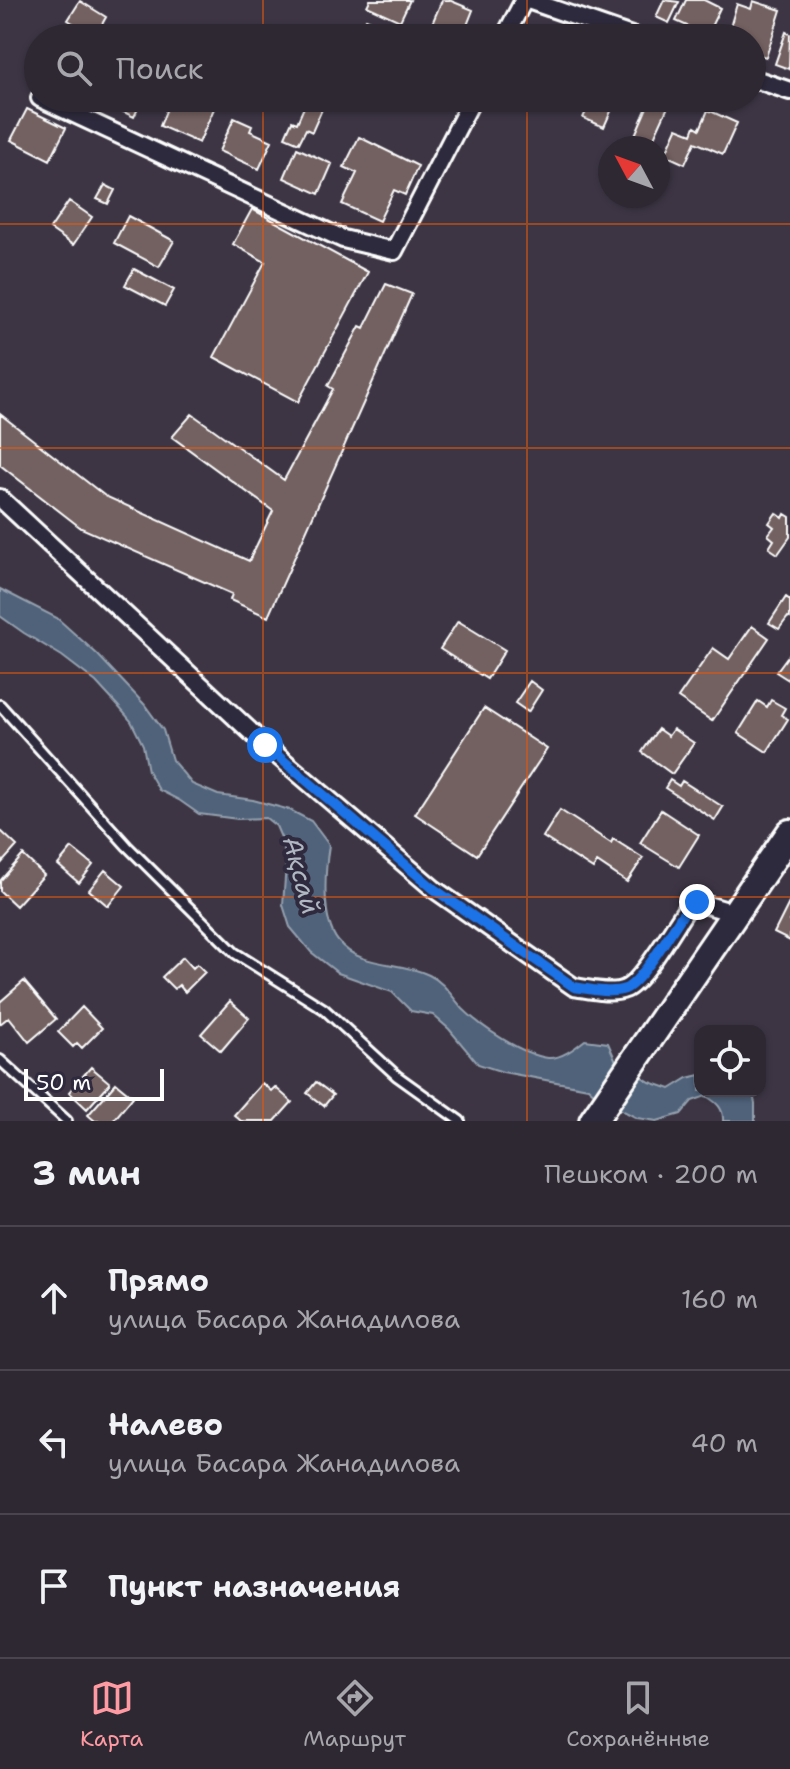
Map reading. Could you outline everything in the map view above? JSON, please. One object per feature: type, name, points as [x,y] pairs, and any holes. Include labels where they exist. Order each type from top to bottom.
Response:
[{"type":"main road","points":[[595,1119],[790,833]]},
{"type":"street","points":[[512,24],[526,0],[596,24]]},
{"type":"street","points":[[766,83],[790,91]]},
{"type":"street","points":[[70,112],[343,239],[394,251],[466,112]]},
{"type":"street","points":[[0,498],[265,745],[434,889],[574,987],[601,991],[625,989],[639,978],[687,908],[697,902],[734,913]]},
{"type":"lane","points":[[0,705],[127,846],[235,953],[324,1009],[397,1076],[460,1121]]},
{"type":"lane","points":[[0,1060],[67,1121]]},
{"type":"water","name":"Ақсай","points":[[0,589],[57,618],[97,654],[144,704],[163,730],[172,760],[192,784],[218,795],[290,810],[311,821],[329,845],[326,881],[329,921],[338,941],[347,950],[368,960],[429,975],[480,1024],[538,1056],[558,1057],[585,1040],[608,1043],[616,1061],[650,1082],[670,1089],[694,1076],[694,1097],[703,1097],[692,1101],[681,1114],[657,1121],[637,1118],[600,1099],[588,1088],[503,1072],[478,1064],[433,1015],[411,1011],[392,992],[338,973],[311,952],[290,927],[283,905],[286,864],[283,842],[276,826],[266,818],[238,819],[199,814],[159,790],[148,771],[143,745],[131,721],[96,682],[0,616]]},
{"type":"water","points":[[707,1097],[754,1097],[755,1121],[723,1121],[719,1106]]},
{"type":"building","points":[[370,0],[410,0],[400,21],[367,6]]},
{"type":"building","points":[[442,0],[473,10],[468,24],[432,24]]},
{"type":"building","points":[[664,0],[679,2],[669,23],[656,17]]},
{"type":"building","points":[[686,0],[704,0],[720,8],[712,24],[683,24],[676,21]]},
{"type":"building","points":[[80,1],[106,17],[102,24],[74,24],[68,20]]},
{"type":"building","points":[[753,1],[781,10],[766,57],[766,24],[731,24],[737,4],[751,9]]},
{"type":"building","points":[[786,32],[790,34],[789,69],[775,64]]},
{"type":"building","points":[[25,112],[33,112],[66,128],[50,160],[11,140]]},
{"type":"building","points":[[166,112],[213,112],[199,143],[160,126]]},
{"type":"building","points":[[302,112],[321,112],[312,132],[306,129],[299,143],[285,137],[292,121],[297,123]]},
{"type":"building","points":[[586,112],[611,112],[604,127],[583,118]]},
{"type":"building","points":[[645,112],[666,112],[655,136],[635,135]]},
{"type":"building","points":[[707,112],[737,123],[723,154],[695,142],[685,164],[670,157],[670,144],[677,128],[692,134],[695,126],[700,129]]},
{"type":"building","points":[[234,118],[252,126],[250,131],[272,141],[259,169],[219,151]]},
{"type":"building","points":[[359,137],[418,166],[405,195],[394,190],[379,221],[342,204],[357,173],[344,167]]},
{"type":"building","points":[[297,148],[332,164],[319,194],[284,178]]},
{"type":"building","points":[[105,185],[115,190],[108,204],[97,199]]},
{"type":"building","points":[[69,201],[92,217],[73,245],[50,229]]},
{"type":"building","points":[[252,209],[368,272],[298,402],[214,357],[265,262],[233,244]]},
{"type":"building","points":[[128,216],[174,241],[159,267],[114,243]]},
{"type":"building","points":[[134,269],[174,290],[165,306],[125,285]]},
{"type":"building","points":[[386,284],[412,294],[268,617],[230,600],[232,594],[81,528],[0,465],[0,414],[105,496],[249,561],[273,511],[172,437],[192,414],[284,480],[333,389],[328,386],[360,326],[364,328]]},
{"type":"building","points":[[776,513],[783,518],[785,514],[790,517],[790,537],[778,554],[769,548],[774,540],[768,535],[774,527],[769,523]]},
{"type":"building","points":[[786,597],[790,600],[790,618],[779,629],[769,623]]},
{"type":"building","points":[[458,621],[505,650],[487,679],[440,649]]},
{"type":"building","points":[[752,626],[769,638],[712,721],[678,698],[713,648],[729,659]]},
{"type":"building","points":[[790,653],[790,681],[776,672]]},
{"type":"building","points":[[530,681],[542,690],[528,712],[515,703]]},
{"type":"building","points":[[771,700],[785,708],[781,715],[788,719],[767,752],[738,733],[758,701],[767,707]]},
{"type":"building","points":[[484,708],[547,749],[477,855],[415,814]]},
{"type":"building","points":[[658,729],[668,736],[673,729],[694,743],[672,774],[642,752]]},
{"type":"building","points":[[670,780],[679,786],[682,781],[723,807],[715,820],[665,788]]},
{"type":"building","points":[[560,810],[611,843],[613,839],[643,858],[627,882],[597,862],[593,869],[543,837]]},
{"type":"building","points":[[661,810],[699,835],[679,867],[640,843]]},
{"type":"building","points":[[0,830],[17,846],[0,865]]},
{"type":"building","points":[[72,848],[93,865],[79,883],[58,865]]},
{"type":"building","points":[[23,855],[44,875],[16,906],[0,891],[0,881]]},
{"type":"building","points":[[105,870],[124,886],[108,906],[89,890]]},
{"type":"building","points":[[790,901],[790,941],[774,933]]},
{"type":"building","points":[[183,957],[193,968],[197,964],[205,972],[185,992],[179,985],[174,989],[162,977]]},
{"type":"building","points":[[24,981],[56,1019],[29,1042],[9,1017],[0,1024],[0,1002]]},
{"type":"building","points":[[230,1001],[249,1018],[221,1051],[201,1034]]},
{"type":"building","points":[[82,1007],[102,1028],[82,1048],[77,1043],[73,1047],[58,1032]]},
{"type":"building","points":[[91,1067],[110,1083],[87,1109],[69,1092]]},
{"type":"building","points":[[316,1082],[333,1095],[324,1106],[307,1093]]},
{"type":"building","points":[[116,1083],[133,1097],[113,1121],[95,1121],[88,1115]]},
{"type":"building","points":[[262,1083],[271,1091],[275,1087],[292,1102],[275,1121],[241,1121],[234,1115]]},
{"type":"route","points":[[265,745],[434,889],[574,987],[601,991],[625,989],[639,978],[687,908],[697,902]]}]
